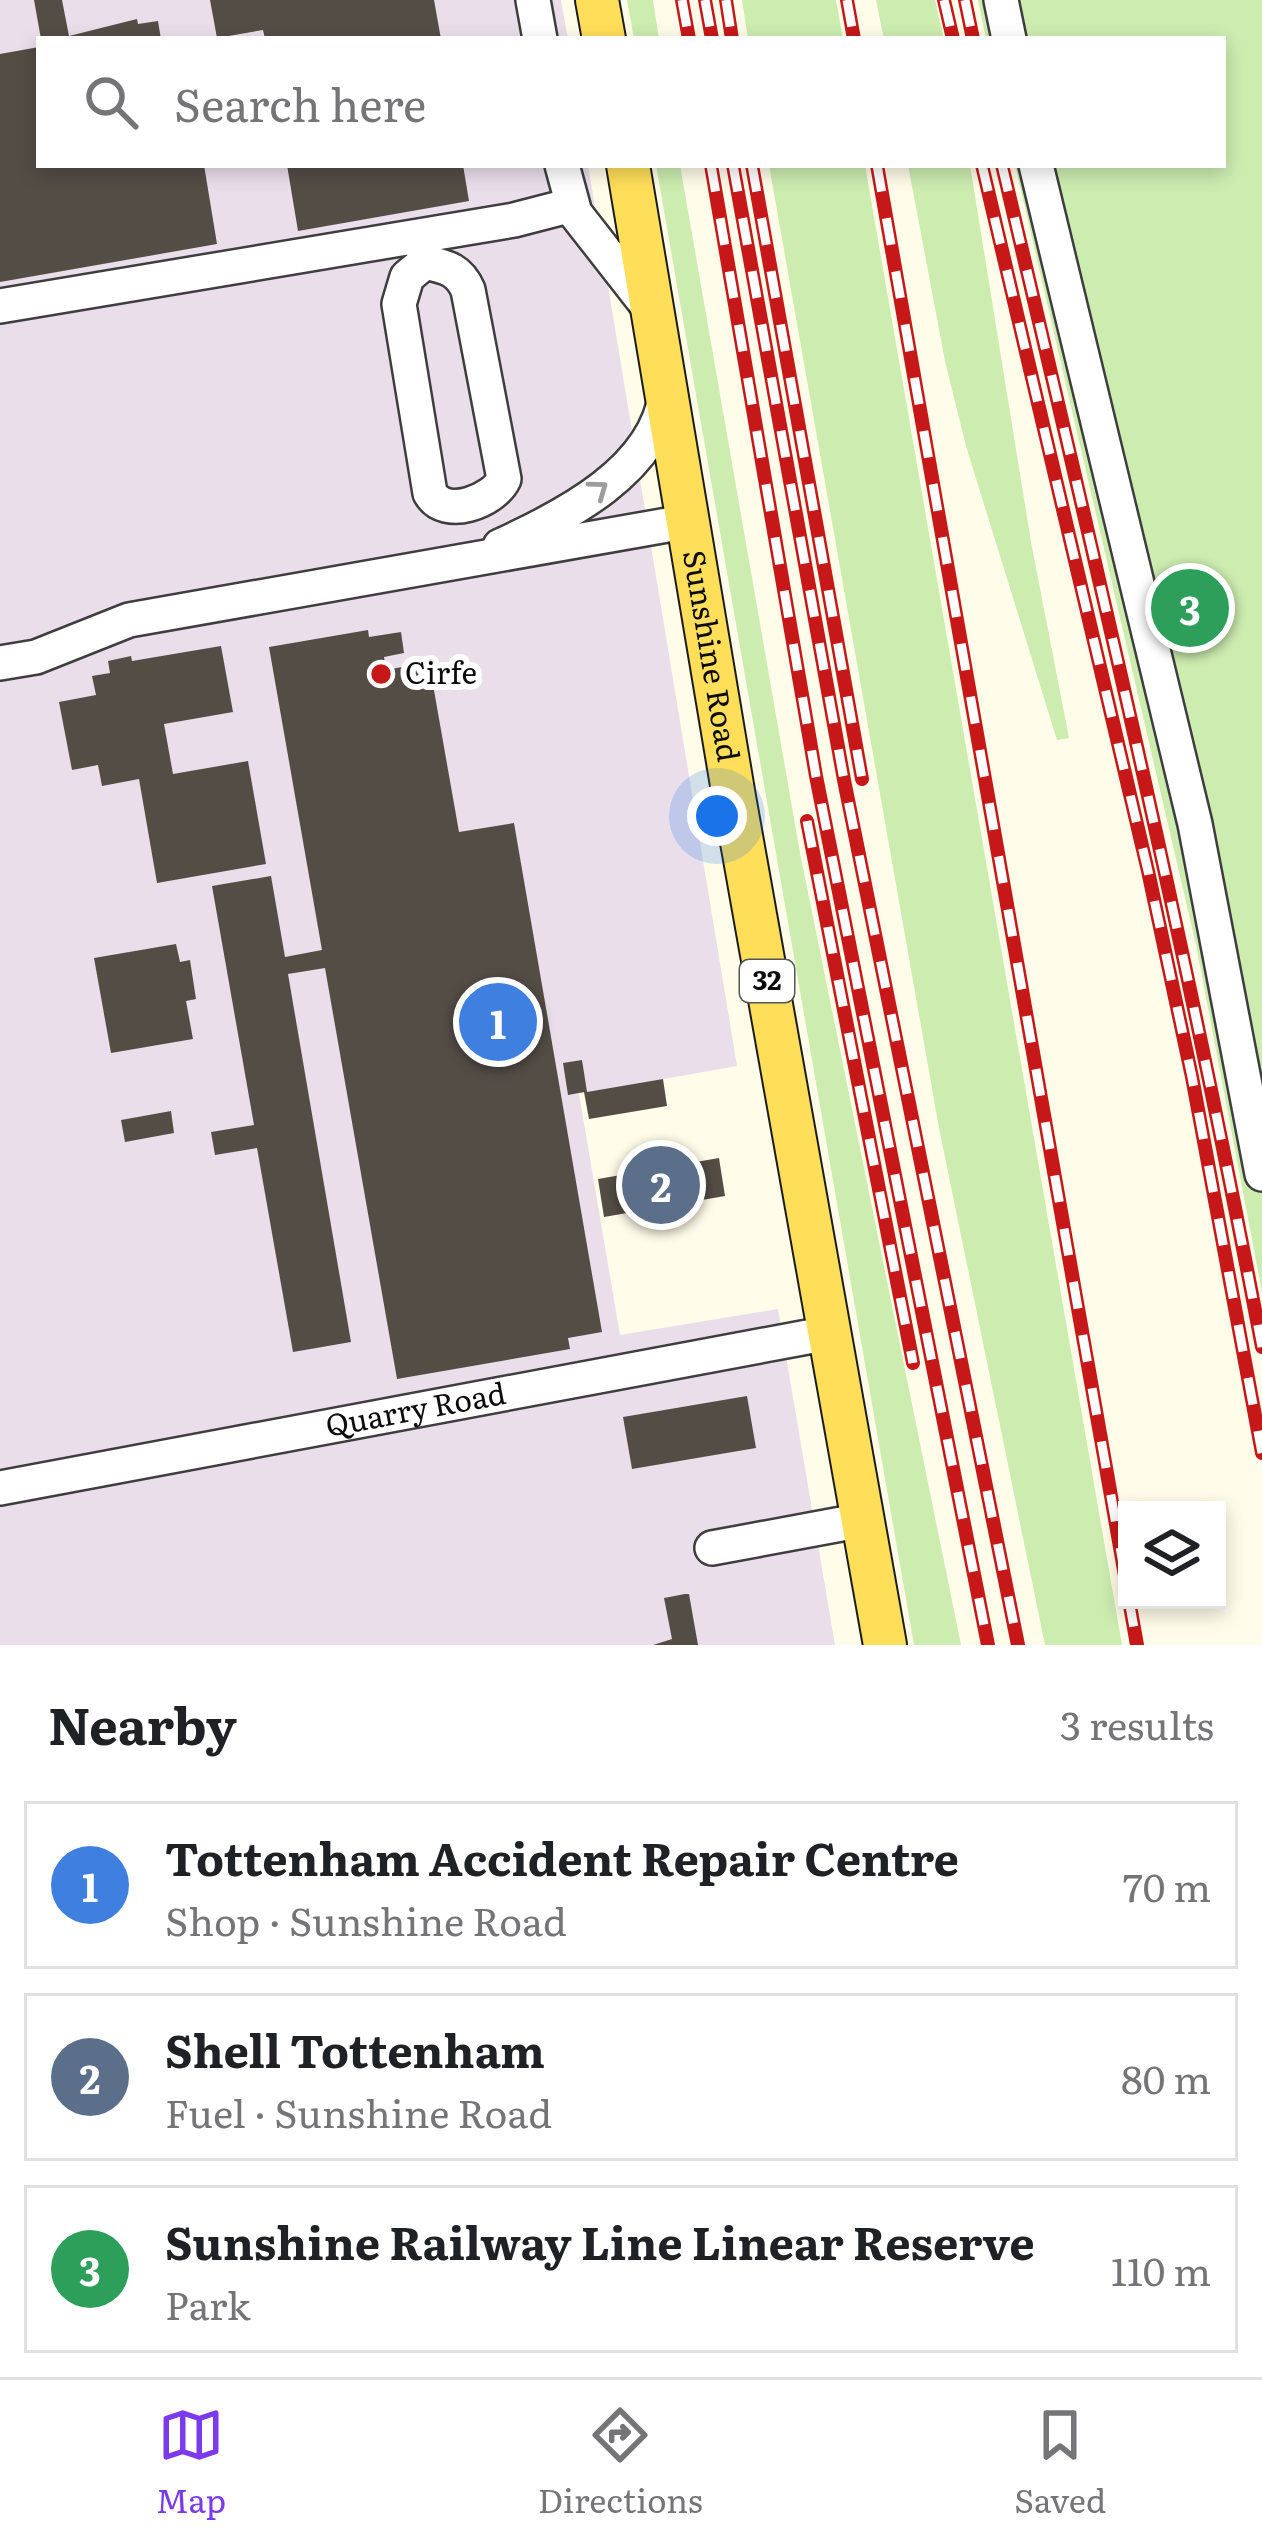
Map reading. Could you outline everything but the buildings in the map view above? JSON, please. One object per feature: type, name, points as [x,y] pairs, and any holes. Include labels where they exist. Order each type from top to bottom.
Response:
[{"type":"main road","points":[[597,0],[603,36]]},
{"type":"main road","name":"Sunshine Road","points":[[629,168],[885,1645]]},
{"type":"street","points":[[533,0],[539,36]]},
{"type":"street","points":[[1000,0],[1008,36]]},
{"type":"street","points":[[563,168],[572,205],[597,245],[656,315]]},
{"type":"street","points":[[1037,168],[1195,824],[1262,1174]]},
{"type":"street","points":[[0,306],[423,249],[572,205]]},
{"type":"street","points":[[423,249],[462,276],[468,290],[504,478],[488,499],[445,507],[430,493],[399,304],[423,249]]},
{"type":"street","points":[[460,564],[586,499],[621,472],[655,430],[667,383]]},
{"type":"street","points":[[0,663],[36,657],[129,620],[690,520]]},
{"type":"street","name":"Quarry Road","points":[[0,1487],[829,1333]]},
{"type":"street","points":[[712,1548],[863,1520]]},
{"type":"shaded area","points":[[0,0],[561,0],[567,36],[36,36],[36,168],[588,168],[737,1066],[579,1094],[620,1335],[778,1309],[835,1645],[0,1645]]},
{"type":"green space","points":[[627,0],[653,0],[659,36],[633,36]]},
{"type":"green space","points":[[742,0],[836,0],[842,36],[748,36]]},
{"type":"green space","points":[[876,0],[935,0],[943,36],[883,36]]},
{"type":"green space","points":[[978,0],[1262,0],[1262,1292],[1196,945],[1016,168],[1226,168],[1226,36],[985,36]]},
{"type":"green space","points":[[657,168],[681,168],[800,853],[961,1645],[914,1645]]},
{"type":"green space","points":[[770,168],[866,168],[1122,1645],[1045,1645],[939,1128]]},
{"type":"green space","points":[[909,168],[970,168],[1031,542],[1069,738],[1057,740],[966,446]]},
{"type":"railway","points":[[682,0],[688,36]]},
{"type":"railway","points":[[705,0],[711,36]]},
{"type":"railway","points":[[726,0],[732,36]]},
{"type":"railway","points":[[847,0],[853,36]]},
{"type":"railway","points":[[944,0],[952,36]]},
{"type":"railway","points":[[965,0],[972,36]]},
{"type":"railway","points":[[712,168],[816,776],[988,1645]]},
{"type":"railway","points":[[734,168],[844,780],[1018,1645]]},
{"type":"railway","points":[[753,168],[862,779]]},
{"type":"railway","points":[[878,168],[1118,1536]]},
{"type":"railway","points":[[983,168],[1148,871],[1262,1453]]},
{"type":"railway","points":[[1003,168],[1171,902],[1262,1347]]},
{"type":"railway","points":[[807,821],[913,1363]]},
{"type":"railway","points":[[1131,1609],[1137,1645]]},
{"type":"place","name":"Sunshine Railway Line Linear Reserve","points":[[1190,608]]},
{"type":"place","name":"Cirfe","points":[[381,674]]},
{"type":"place","name":"Tottenham Accident Repair Centre","points":[[498,1022]]},
{"type":"place","name":"Shell Tottenham","points":[[661,1185]]}]
